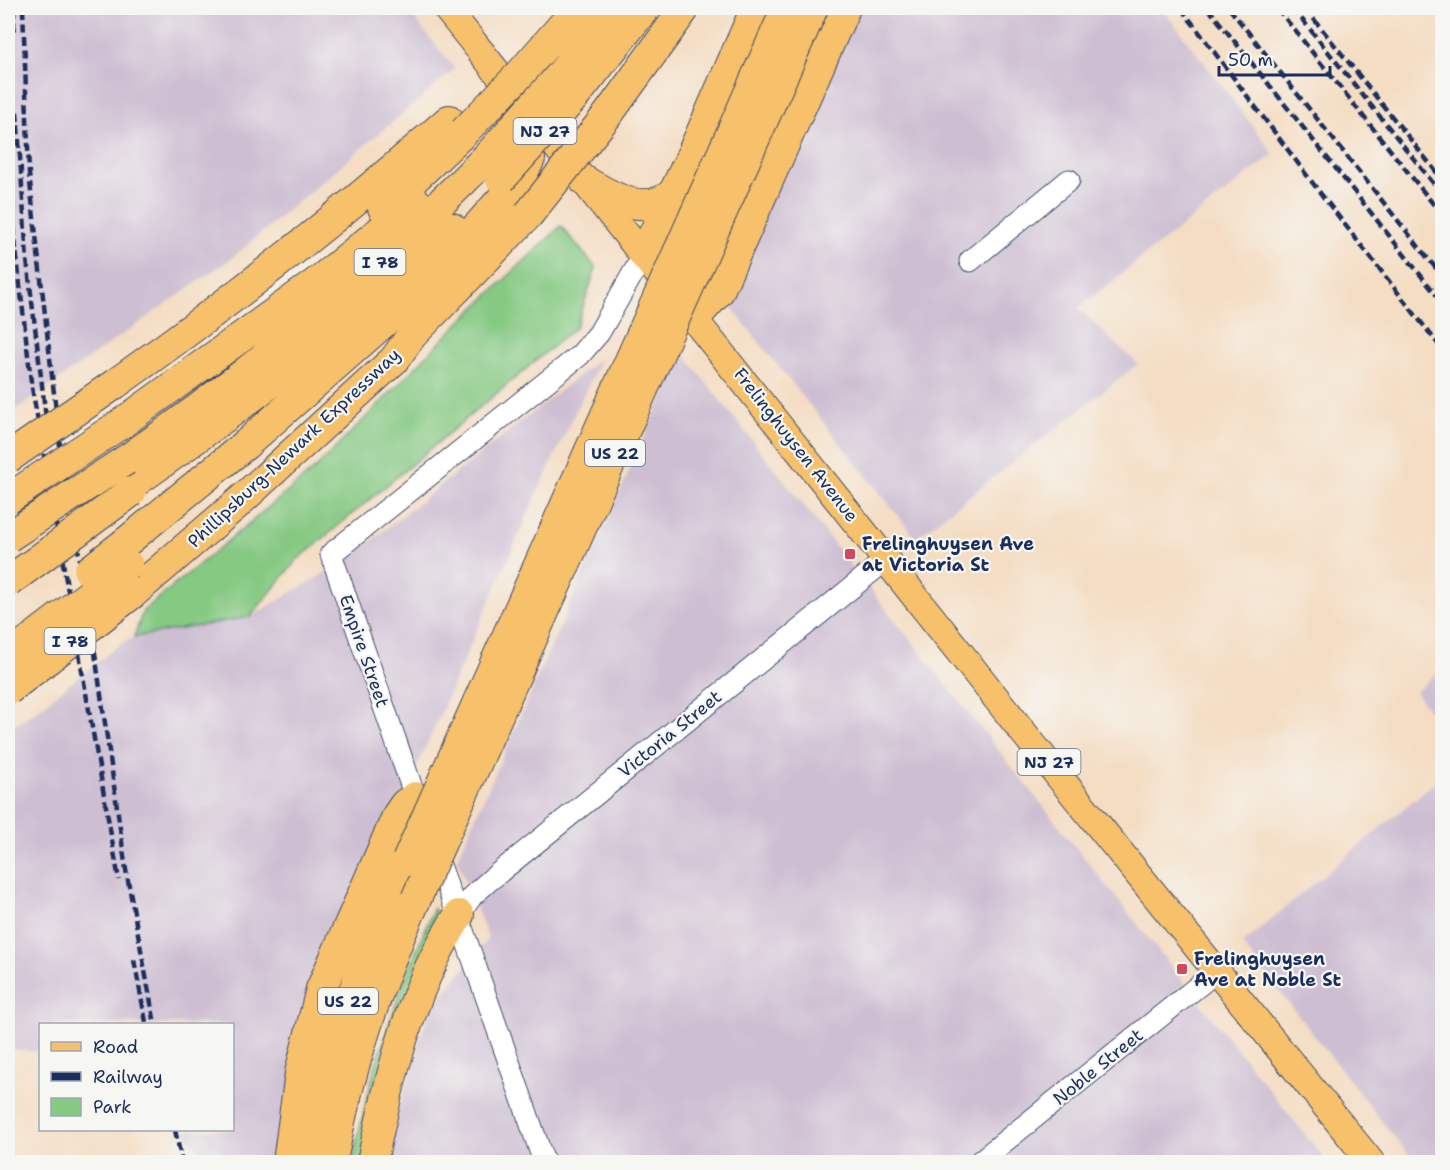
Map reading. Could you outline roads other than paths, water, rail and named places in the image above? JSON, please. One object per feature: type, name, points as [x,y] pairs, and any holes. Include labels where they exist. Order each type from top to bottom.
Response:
[{"type":"highway","name":"Phillipsburg-Newark Expressway","points":[[481,154],[507,64],[559,8]]},
{"type":"highway","points":[[8,657],[129,567],[261,457],[305,386],[410,297],[520,74],[578,8]]},
{"type":"highway","points":[[8,499],[119,405],[160,376],[243,337],[481,154],[509,115],[603,8]]},
{"type":"highway","name":"Phillipsburg-Newark Expressway","points":[[8,690],[129,567],[261,457],[377,265],[481,154],[557,79],[613,8]]},
{"type":"highway","name":"Phillipsburg-Newark Expressway","points":[[481,154],[543,135],[645,8]]},
{"type":"highway","name":"Phillipsburg-Newark Expressway","points":[[8,565],[129,479],[209,416],[305,386],[386,350],[412,335],[528,215],[609,113],[686,8]]},
{"type":"highway","points":[[644,254],[688,163],[756,8]]},
{"type":"highway","name":"US 22","points":[[310,1155],[325,1078],[346,1007],[407,861],[787,8]]},
{"type":"highway","name":"US 22","points":[[310,1155],[346,1094],[366,1023],[416,898],[813,8]]},
{"type":"highway","points":[[695,318],[719,291],[844,8]]},
{"type":"highway","points":[[8,484],[160,376],[344,225],[481,154]]},
{"type":"highway","points":[[585,181],[619,199],[643,205],[664,200],[675,190]]},
{"type":"highway","points":[[8,458],[119,405]]},
{"type":"highway","points":[[8,582],[129,479]]},
{"type":"highway","name":"Phillipsburg-Newark Expressway","points":[[8,537],[129,479]]},
{"type":"highway","points":[[8,632],[129,567]]},
{"type":"highway","points":[[310,1155],[303,1055],[321,989],[398,814],[405,804],[415,797]]},
{"type":"highway","points":[[373,1157],[394,1071],[418,997],[435,955],[459,915]]},
{"type":"main road","name":"Frelinghuysen Avenue","points":[[446,8],[1371,1162]]},
{"type":"street","points":[[970,261],[1070,180]]},
{"type":"street","name":"Empire Street","points":[[544,1162],[459,915],[330,554],[580,355],[598,333],[644,254]]},
{"type":"street","name":"Victoria Street","points":[[459,915],[490,880],[887,559]]},
{"type":"street","name":"Noble Street","points":[[979,1162],[1217,971]]},
{"type":"railway","points":[[14,8],[14,31]]},
{"type":"railway","points":[[23,8],[29,174],[60,446],[90,618],[126,870],[155,1023]]},
{"type":"railway","points":[[1181,8],[1321,194],[1442,349]]},
{"type":"railway","points":[[1208,8],[1442,302]]},
{"type":"railway","points":[[1229,8],[1442,276]]},
{"type":"railway","points":[[1277,8],[1442,215]]},
{"type":"railway","points":[[1293,8],[1442,194]]},
{"type":"railway","points":[[1305,8],[1442,179]]},
{"type":"railway","points":[[17,112],[27,260],[48,435]]},
{"type":"railway","points":[[8,132],[15,240],[31,382],[119,880]]},
{"type":"railway","points":[[134,960],[146,1022]]},
{"type":"railway","points":[[175,1131],[182,1162]]},
{"type":"place","name":"Frelinghuysen Ave at Victoria St","points":[[850,554]]},
{"type":"place","name":"Frelinghuysen Ave at Noble St","points":[[1182,969]]}]
